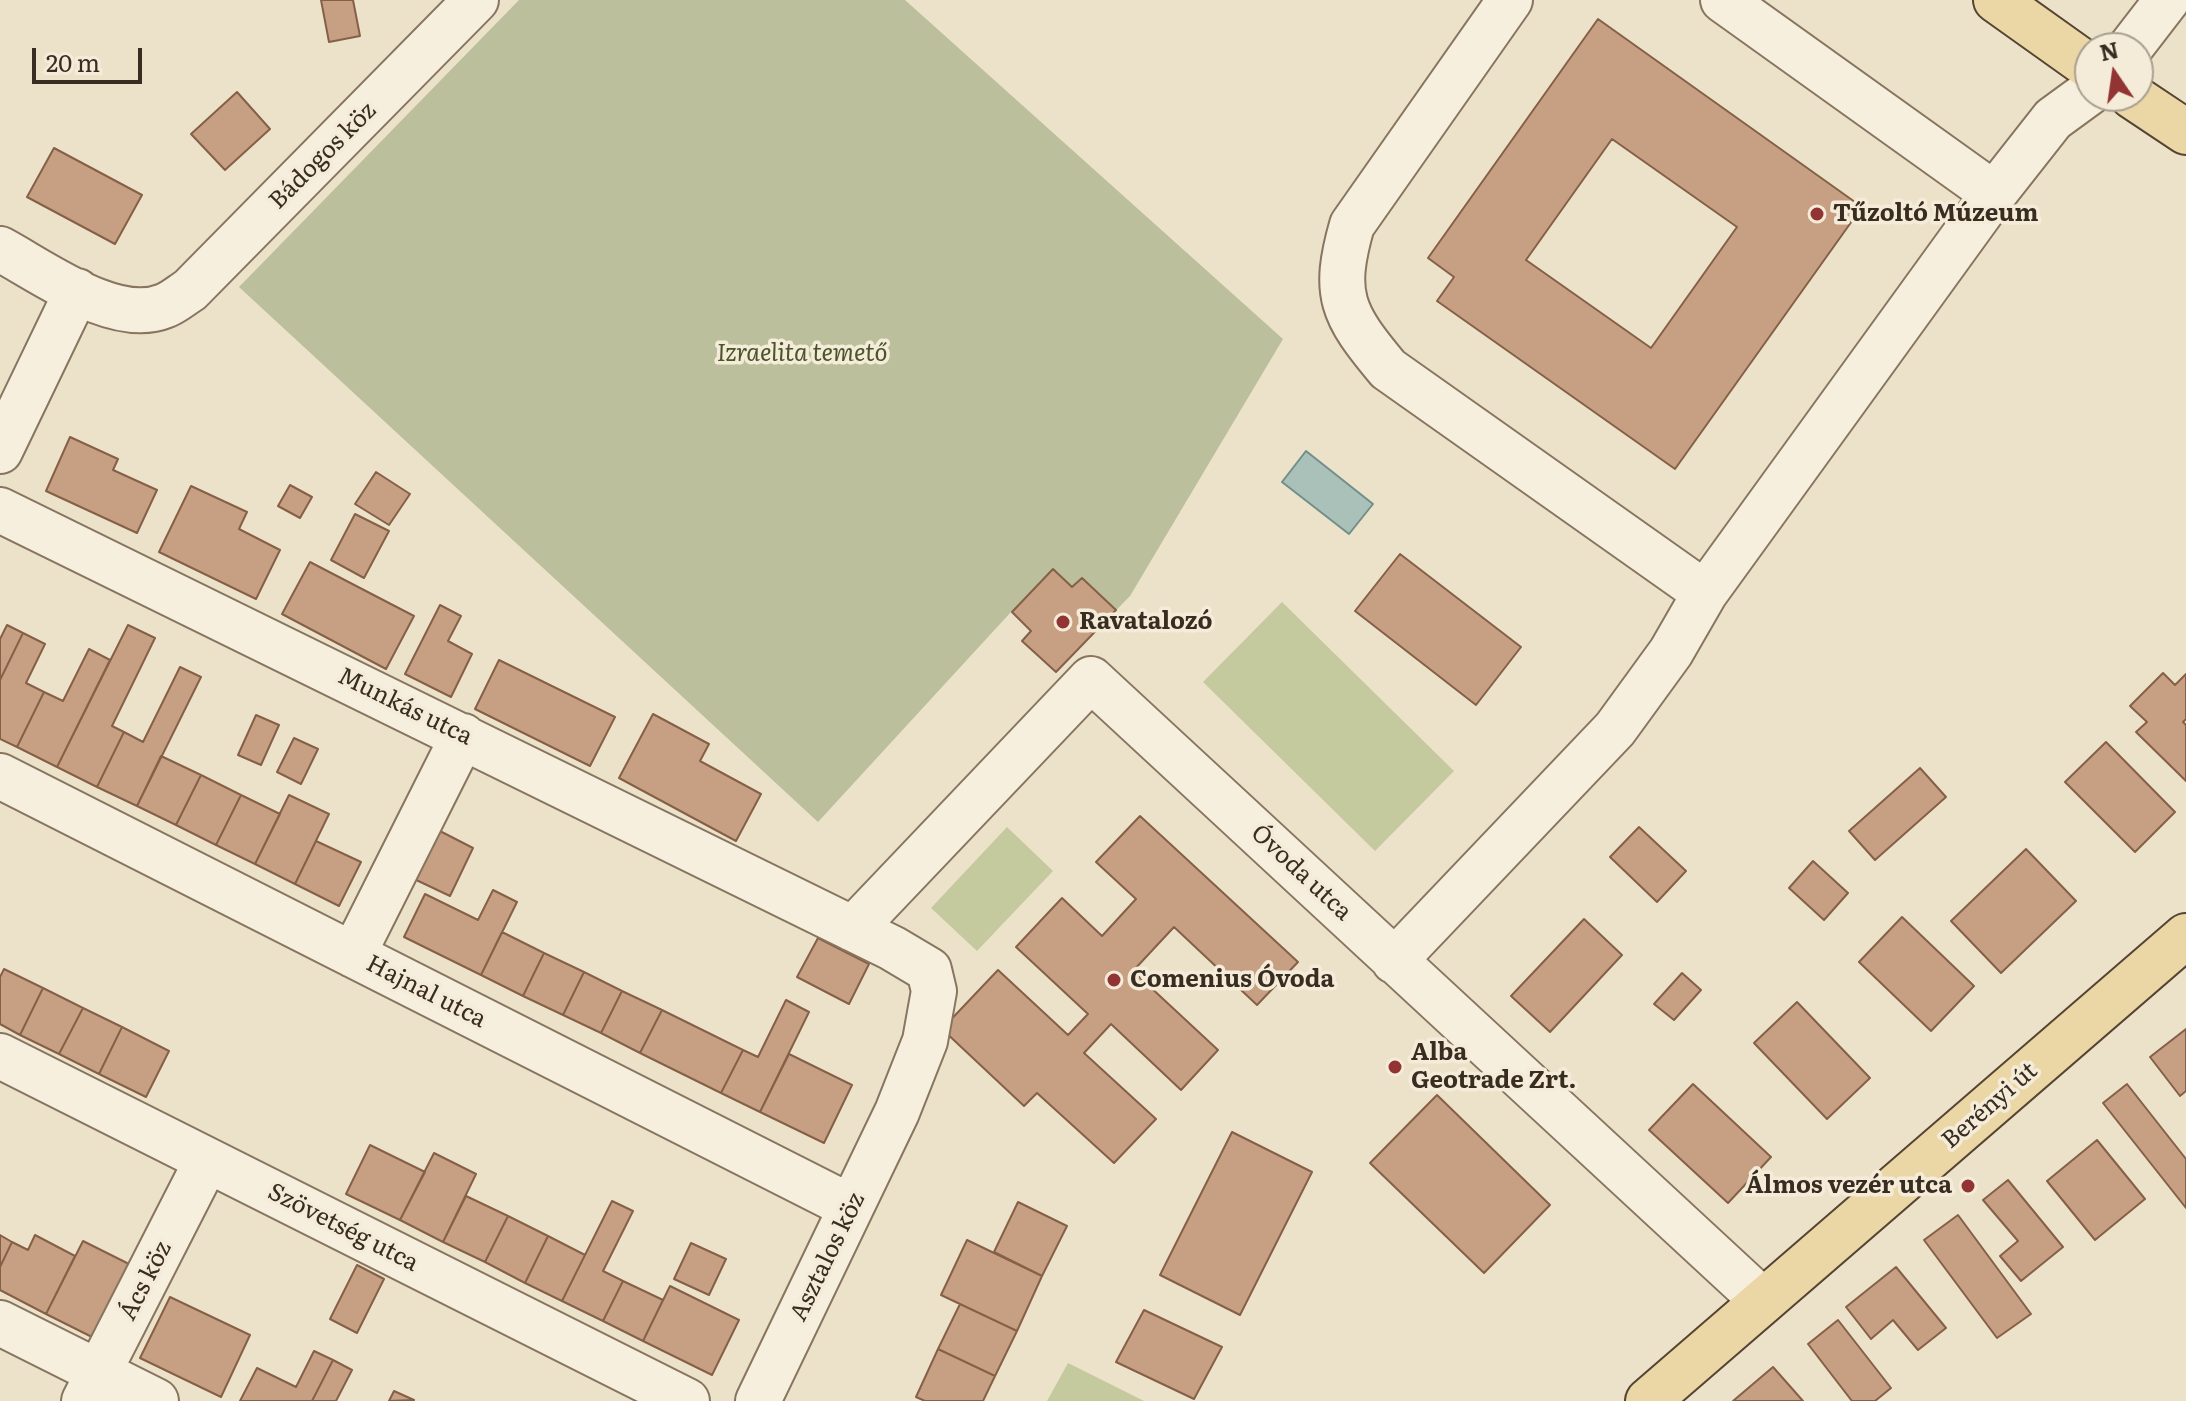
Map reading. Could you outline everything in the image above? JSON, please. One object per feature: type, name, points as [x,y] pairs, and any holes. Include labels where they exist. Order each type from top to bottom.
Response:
[{"type":"main road","points":[[1996,0],[2074,56]]},
{"type":"main road","points":[[2154,111],[2186,132]]},
{"type":"main road","name":"Berényi út","points":[[1648,1401],[2186,936]]},
{"type":"street","name":"Bádogos köz","points":[[77,291],[113,308],[140,311],[164,306],[190,290],[476,0]]},
{"type":"street","points":[[1510,0],[1352,225],[1342,260],[1342,297],[1358,332],[1388,369],[1705,593]]},
{"type":"street","points":[[1723,0],[1994,194]]},
{"type":"street","points":[[2142,32],[2167,0]]},
{"type":"street","points":[[1394,961],[1615,729],[1671,652],[1705,593],[1994,194],[2053,119],[2074,104]]},
{"type":"street","points":[[0,249],[77,291],[0,451]]},
{"type":"street","name":"Munkás utca","points":[[0,510],[892,948]]},
{"type":"street","name":"Óvoda utca","points":[[853,929],[1091,679],[1763,1301]]},
{"type":"street","points":[[353,955],[463,736]]},
{"type":"street","name":"Hajnal utca","points":[[0,776],[851,1207]]},
{"type":"street","name":"Asztalos köz","points":[[758,1401],[897,1112],[925,1041],[934,991],[929,970],[892,948]]},
{"type":"street","name":"Szövetség utca","points":[[0,1056],[687,1401]]},
{"type":"street","name":"Ács köz","points":[[92,1387],[207,1160]]},
{"type":"street","points":[[0,1323],[92,1387],[156,1401]]},
{"type":"green space","name":"Izraelita temető","points":[[519,0],[905,0],[1283,339],[1130,596],[1056,672],[1022,641],[1031,631],[1011,612],[818,822],[239,287]]},
{"type":"green space","points":[[1282,602],[1454,771],[1375,851],[1203,682]]},
{"type":"green space","points":[[1007,827],[1053,871],[977,951],[931,908]]},
{"type":"green space","points":[[1068,1363],[1144,1401],[1047,1401]]},
{"type":"water","points":[[1306,451],[1373,504],[1349,534],[1282,482]]},
{"type":"building","points":[[321,0],[353,0],[360,36],[329,42]]},
{"type":"building","points":[[1598,19],[1862,207],[1675,469],[1437,301],[1454,277],[1428,258]],"holes":[[[1612,139],[1737,227],[1651,348],[1526,260]]]},
{"type":"building","points":[[237,92],[270,129],[225,170],[191,134]]},
{"type":"building","points":[[54,148],[142,195],[115,244],[27,197]]},
{"type":"building","points":[[70,437],[118,459],[113,470],[157,490],[137,533],[46,491]]},
{"type":"building","points":[[376,472],[410,494],[389,525],[355,504]]},
{"type":"building","points":[[290,485],[312,497],[300,518],[278,506]]},
{"type":"building","points":[[191,486],[247,512],[239,529],[280,550],[256,599],[159,552]]},
{"type":"building","points":[[355,514],[389,531],[364,578],[331,560]]},
{"type":"building","points":[[1400,554],[1521,647],[1476,705],[1355,611]]},
{"type":"building","points":[[310,562],[414,616],[386,669],[282,614]]},
{"type":"building","name":"Ravatalozó","points":[[1053,569],[1072,587],[1082,578],[1116,610],[1056,672],[1022,641],[1031,631],[1012,612]]},
{"type":"building","points":[[440,605],[461,616],[448,641],[472,654],[451,697],[405,674]]},
{"type":"building","points":[[7,625],[23,633],[0,680],[0,639]]},
{"type":"building","points":[[128,625],[155,638],[112,726],[124,732],[97,787],[57,767]]},
{"type":"building","points":[[23,633],[45,644],[26,683],[44,692],[17,747],[0,739],[0,680]]},
{"type":"building","points":[[89,649],[110,660],[57,767],[17,747],[44,692],[63,701]]},
{"type":"building","points":[[499,660],[615,717],[590,766],[475,709]]},
{"type":"building","points":[[180,667],[201,677],[137,806],[97,787],[124,732],[143,742]]},
{"type":"building","points":[[2163,673],[2175,685],[2186,674],[2186,719],[2183,722],[2186,725],[2186,781],[2136,732],[2147,722],[2130,706]]},
{"type":"building","points":[[653,714],[709,744],[700,761],[761,794],[736,841],[619,778]]},
{"type":"building","points":[[256,715],[279,725],[261,765],[238,755]]},
{"type":"building","points":[[294,738],[318,749],[301,784],[277,772]]},
{"type":"building","points":[[2106,742],[2175,812],[2135,852],[2065,782]]},
{"type":"building","points":[[161,756],[201,775],[176,825],[137,806]]},
{"type":"building","points":[[1920,768],[1946,797],[1875,860],[1849,831]]},
{"type":"building","points":[[201,775],[241,795],[216,845],[176,825]]},
{"type":"building","points":[[241,795],[280,814],[255,864],[216,845]]},
{"type":"building","points":[[289,795],[329,814],[295,884],[255,864]]},
{"type":"building","points":[[1140,816],[1298,962],[1257,1005],[1174,927],[1133,971],[1218,1050],[1181,1090],[1111,1024],[1084,1053],[1156,1119],[1114,1163],[1037,1093],[1024,1106],[942,1029],[998,970],[1068,1035],[1088,1014],[1016,947],[1062,898],[1102,936],[1136,899],[1096,862]]},
{"type":"building","points":[[1639,827],[1686,871],[1657,902],[1610,857]]},
{"type":"building","points":[[436,829],[473,848],[450,896],[412,878]]},
{"type":"building","points":[[316,841],[361,862],[339,906],[295,884]]},
{"type":"building","points":[[2026,849],[2076,901],[2001,973],[1951,921]]},
{"type":"building","points":[[1813,861],[1848,893],[1824,920],[1789,888]]},
{"type":"building","points":[[493,890],[517,902],[481,975],[404,937],[425,894],[478,920]]},
{"type":"building","points":[[1902,917],[1974,986],[1931,1031],[1859,962]]},
{"type":"building","points":[[1584,919],[1622,955],[1550,1032],[1511,996]]},
{"type":"building","points":[[502,932],[544,953],[523,996],[481,975]]},
{"type":"building","points":[[818,938],[869,964],[849,1004],[797,977]]},
{"type":"building","points":[[544,953],[584,972],[563,1015],[523,996]]},
{"type":"building","points":[[4,969],[43,988],[20,1035],[0,1024],[0,977]]},
{"type":"building","points":[[584,972],[622,991],[601,1033],[563,1015]]},
{"type":"building","points":[[1682,973],[1701,990],[1674,1020],[1654,1004]]},
{"type":"building","points":[[43,988],[83,1008],[59,1054],[20,1035]]},
{"type":"building","points":[[622,991],[662,1010],[640,1053],[601,1033]]},
{"type":"building","points":[[786,1000],[809,1012],[760,1112],[721,1093],[743,1050],[758,1057]]},
{"type":"building","points":[[1797,1002],[1870,1078],[1827,1119],[1754,1043]]},
{"type":"building","points":[[83,1008],[122,1027],[99,1074],[59,1054]]},
{"type":"building","points":[[662,1010],[743,1050],[721,1093],[640,1053]]},
{"type":"building","points":[[122,1027],[169,1051],[146,1097],[99,1074]]},
{"type":"building","points":[[2186,1029],[2186,1091],[2180,1096],[2150,1057]]},
{"type":"building","points":[[789,1054],[852,1085],[824,1143],[760,1112]]},
{"type":"building","points":[[1693,1084],[1771,1157],[1728,1203],[1649,1130]]},
{"type":"building","points":[[2127,1084],[2186,1159],[2186,1208],[2103,1103]]},
{"type":"building","points":[[1437,1095],[1550,1205],[1484,1273],[1370,1163]]},
{"type":"building","points":[[1232,1132],[1312,1172],[1240,1315],[1160,1275]]},
{"type":"building","points":[[2097,1140],[2145,1199],[2095,1240],[2047,1181]]},
{"type":"building","points":[[370,1145],[425,1172],[400,1220],[346,1194]]},
{"type":"building","points":[[434,1153],[476,1174],[443,1242],[400,1220]]},
{"type":"building","points":[[2008,1180],[2063,1247],[2021,1281],[2000,1256],[2018,1241],[1983,1200]]},
{"type":"building","points":[[466,1196],[508,1216],[485,1262],[443,1242]]},
{"type":"building","points":[[612,1201],[633,1211],[603,1271],[623,1281],[603,1321],[562,1301]]},
{"type":"building","points":[[1018,1202],[1067,1226],[1042,1276],[994,1252]]},
{"type":"building","points":[[1958,1215],[2031,1314],[1997,1338],[1924,1240]]},
{"type":"building","points":[[508,1216],[548,1236],[525,1283],[485,1262]]},
{"type":"building","points":[[0,1235],[12,1242],[0,1267]]},
{"type":"building","points":[[35,1235],[75,1256],[46,1314],[0,1290],[0,1267],[12,1242],[28,1250]]},
{"type":"building","points":[[548,1236],[585,1255],[562,1301],[525,1283]]},
{"type":"building","points":[[967,1240],[1042,1276],[1017,1331],[941,1295]]},
{"type":"building","points":[[83,1241],[133,1266],[96,1339],[46,1314]]},
{"type":"building","points":[[691,1243],[726,1259],[709,1295],[674,1279]]},
{"type":"building","points":[[357,1265],[384,1279],[357,1333],[330,1319]]},
{"type":"building","points":[[1896,1267],[1946,1328],[1918,1350],[1893,1320],[1871,1339],[1846,1307]]},
{"type":"building","points":[[623,1281],[663,1300],[643,1341],[603,1321]]},
{"type":"building","points":[[670,1286],[739,1320],[712,1375],[643,1341]]},
{"type":"building","points":[[170,1297],[250,1335],[221,1397],[140,1358]]},
{"type":"building","points":[[960,1304],[1017,1331],[995,1376],[938,1349]]},
{"type":"building","points":[[1144,1310],[1222,1347],[1194,1399],[1116,1362]]},
{"type":"building","points":[[1838,1320],[1891,1388],[1875,1401],[1852,1401],[1808,1344]]},
{"type":"building","points":[[938,1349],[995,1376],[983,1401],[925,1401],[916,1397]]},
{"type":"building","points":[[314,1351],[333,1360],[312,1401],[240,1401],[257,1368],[296,1387]]},
{"type":"building","points":[[333,1360],[352,1370],[336,1401],[312,1401]]},
{"type":"building","points":[[1773,1367],[1803,1401],[1733,1401]]},
{"type":"building","points":[[394,1391],[414,1400],[389,1401]]},
{"type":"place","name":"Tűzoltó Múzeum","points":[[1817,214]]},
{"type":"place","name":"Ravatalozó","points":[[1063,622]]},
{"type":"place","name":"Comenius Óvoda","points":[[1114,980]]},
{"type":"place","name":"Alba Geotrade Zrt.","points":[[1395,1067]]},
{"type":"place","name":"Álmos vezér utca","points":[[1968,1186]]}]
